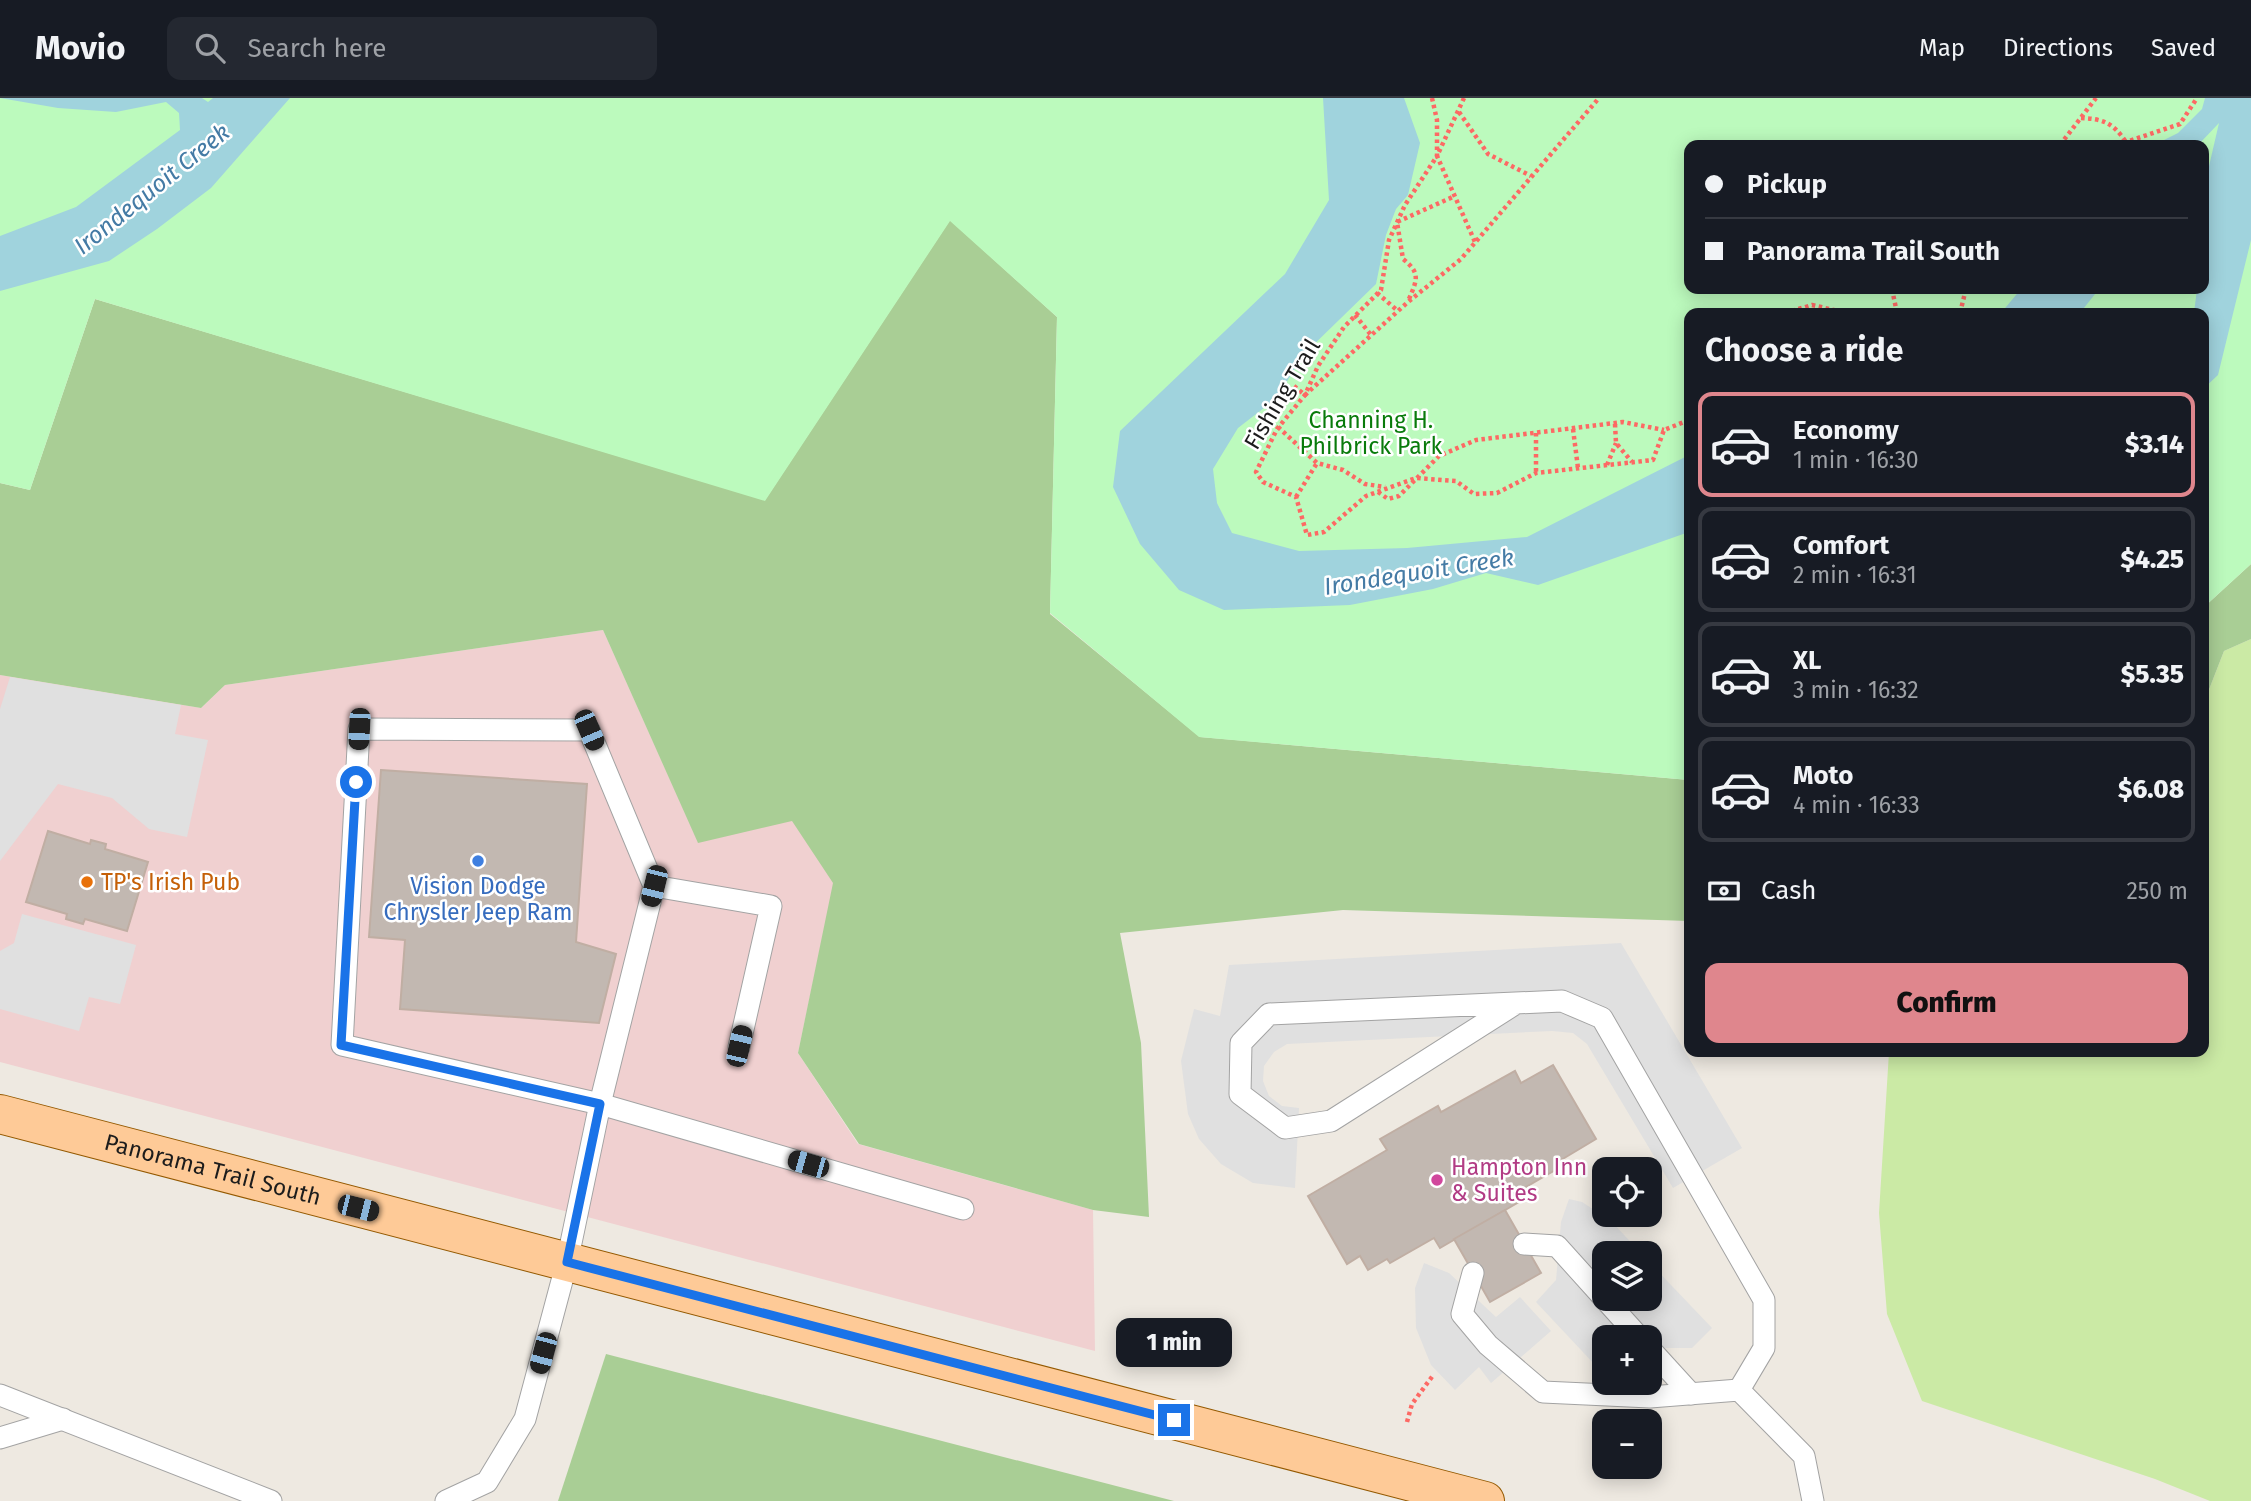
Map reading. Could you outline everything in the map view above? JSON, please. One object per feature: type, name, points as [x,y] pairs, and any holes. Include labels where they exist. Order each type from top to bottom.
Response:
[{"type":"main road","name":"Panorama Trail South","points":[[0,1114],[1485,1501]]},
{"type":"lane","points":[[446,1501],[487,1482],[525,1419],[567,1262],[600,1104],[654,886],[589,730],[359,729],[341,1045],[600,1104],[963,1209]]},
{"type":"lane","points":[[654,886],[771,906],[739,1046]]},
{"type":"lane","points":[[1515,1003],[1331,1121],[1285,1128],[1240,1094],[1241,1043],[1269,1014],[1515,1003],[1562,1001],[1602,1018],[1750,1270],[1764,1300],[1764,1348],[1739,1390]]},
{"type":"lane","points":[[1524,1244],[1557,1246],[1628,1325]]},
{"type":"lane","points":[[1473,1273],[1462,1314],[1488,1345],[1543,1392],[1650,1397],[1739,1390]]},
{"type":"lane","points":[[1662,1362],[1691,1394]]},
{"type":"lane","points":[[1739,1390],[1804,1456],[1813,1501]]},
{"type":"lane","points":[[0,1395],[271,1501]]},
{"type":"lane","points":[[0,1437],[63,1419]]},
{"type":"path","points":[[1432,98],[1437,120],[1437,156],[1475,242]]},
{"type":"path","name":"Fishing Trail","points":[[1296,497],[1263,482],[1256,472],[1278,427],[1305,395],[1318,366],[1344,327],[1381,290],[1389,240],[1437,156],[1464,98]]},
{"type":"path","points":[[1294,386],[1305,395],[1408,302],[1461,259],[1599,98]]},
{"type":"path","points":[[2065,140],[2096,98]]},
{"type":"path","points":[[2132,140],[2180,124],[2197,98]]},
{"type":"path","points":[[1459,111],[1488,154],[1531,176]]},
{"type":"path","points":[[2081,118],[2100,119],[2115,125],[2125,140]]},
{"type":"path","points":[[1408,302],[1418,277],[1416,269],[1403,259],[1397,222],[1455,196]]},
{"type":"path","points":[[1377,293],[1398,311]]},
{"type":"path","points":[[1802,308],[1812,305],[1825,308]]},
{"type":"path","points":[[1355,316],[1371,335]]},
{"type":"path","points":[[1377,491],[1388,499],[1399,496],[1439,456],[1476,440],[1623,422],[1664,430],[1684,422]]},
{"type":"path","points":[[1607,465],[1616,443],[1615,424]]},
{"type":"path","points":[[1278,427],[1317,463],[1343,470],[1365,484],[1385,487]]},
{"type":"path","points":[[1573,429],[1578,468]]},
{"type":"path","points":[[1317,463],[1296,497],[1307,535],[1324,532],[1367,496],[1385,487],[1416,478],[1456,481],[1474,494],[1497,493],[1536,473],[1653,460],[1664,430]]},
{"type":"path","points":[[1536,433],[1536,473]]},
{"type":"path","points":[[1616,443],[1633,463]]},
{"type":"path","points":[[1407,1422],[1412,1404],[1434,1374]]},
{"type":"shaded area","points":[[603,630],[698,842],[792,820],[834,883],[798,1053],[858,1144],[1093,1210],[1095,1351],[0,1062],[0,675],[201,708],[225,685]]},
{"type":"shaded area","points":[[10,677],[181,705],[175,734],[208,740],[187,837],[149,829],[112,798],[58,784],[0,861],[0,709]]},
{"type":"shaded area","points":[[22,914],[136,945],[120,1004],[89,997],[79,1031],[0,1009],[0,951],[14,943]]},
{"type":"shaded area","points":[[1621,943],[1684,1050],[1684,1057],[1688,1057],[1742,1148],[1673,1188],[1662,1170],[1662,1157],[1654,1157],[1587,1044],[1573,1033],[1552,1031],[1287,1044],[1274,1052],[1264,1066],[1263,1081],[1269,1096],[1282,1106],[1299,1108],[1295,1188],[1253,1183],[1221,1164],[1199,1139],[1188,1114],[1181,1061],[1194,1009],[1220,1016],[1229,965]]},
{"type":"shaded area","points":[[1569,1199],[1582,1202],[1592,1208],[1592,1227],[1617,1227],[1630,1241],[1592,1241],[1592,1311],[1662,1311],[1662,1276],[1712,1328],[1692,1348],[1662,1348],[1662,1325],[1592,1325],[1592,1362],[1536,1302],[1556,1280],[1561,1222]]},
{"type":"shaded area","points":[[1424,1263],[1449,1273],[1496,1317],[1520,1297],[1551,1331],[1491,1383],[1479,1367],[1455,1390],[1431,1365],[1416,1328],[1415,1288]]},
{"type":"green space","name":"Channing H. Philbrick Park","points":[[0,98],[51,98],[109,111],[138,98],[2251,98],[2251,564],[2209,602],[2209,308],[1684,308],[1684,780],[1199,737],[1050,613],[1057,317],[950,221],[765,501],[95,299],[30,490],[0,483]]},
{"type":"green space","points":[[950,220],[1057,317],[1050,614],[1200,737],[1684,780],[1684,921],[1343,910],[1120,933],[1141,1043],[1149,1217],[1093,1210],[859,1144],[798,1053],[833,883],[792,821],[698,843],[603,630],[225,685],[201,708],[0,675],[0,483],[30,490],[95,299],[765,500]]},
{"type":"green space","points":[[2251,564],[2251,639],[2224,651],[2209,690],[2209,602]]},
{"type":"green space","points":[[2251,639],[2251,1501],[2210,1501],[2155,1479],[1922,1401],[1887,1314],[1879,1213],[1889,1057],[2209,1057],[2209,690],[2224,651]]},
{"type":"green space","points":[[606,1354],[1174,1501],[558,1501]]},
{"type":"water","name":"Irondequoit Creek","points":[[0,98],[202,98],[208,102],[213,98],[290,98],[211,188],[109,261],[0,291],[0,236],[76,207],[180,130],[179,113],[166,102],[116,112],[58,108]]},
{"type":"water","name":"Irondequoit Creek","points":[[1323,98],[1404,98],[1420,143],[1408,195],[1396,209],[1386,235],[1376,284],[1303,355],[1277,398],[1238,428],[1213,469],[1217,503],[1232,533],[1299,551],[1407,548],[1527,537],[1684,458],[1684,534],[1538,585],[1486,573],[1433,589],[1350,605],[1224,610],[1179,590],[1140,544],[1113,487],[1120,431],[1285,274],[1329,200]]},
{"type":"water","points":[[2205,98],[2251,98],[2251,240],[2218,375],[2209,383],[2209,308],[2195,308],[2196,294],[2209,294],[2209,166],[2219,123],[2203,140],[2164,140],[2178,133],[2202,109]]},
{"type":"water","points":[[2017,294],[2095,294],[2084,308],[2005,308]]},
{"type":"building","name":"Vision Dodge Chrysler Jeep Ram","points":[[381,770],[587,784],[576,942],[616,954],[599,1023],[400,1009],[405,940],[369,937]]},
{"type":"building","name":"TP's Irish Pub","points":[[48,831],[90,844],[91,840],[106,844],[105,849],[148,862],[127,931],[85,919],[83,924],[66,919],[67,914],[26,902]]},
{"type":"building","name":"Hampton Inn & Suites","points":[[1553,1065],[1596,1139],[1561,1160],[1564,1165],[1514,1194],[1519,1202],[1440,1248],[1434,1238],[1390,1263],[1387,1259],[1368,1270],[1360,1256],[1347,1264],[1308,1196],[1387,1150],[1380,1139],[1438,1106],[1441,1112],[1515,1071],[1521,1083]]},
{"type":"building","points":[[1505,1210],[1541,1273],[1490,1302],[1454,1239]]},
{"type":"place","name":"Vision Dodge Chrysler Jeep Ram","points":[[478,861]]},
{"type":"place","name":"TP's Irish Pub","points":[[87,882]]},
{"type":"place","name":"Hampton Inn & Suites","points":[[1437,1180]]},
{"type":"route","points":[[356,782],[341,1045],[600,1104],[567,1262],[1174,1420]]}]
